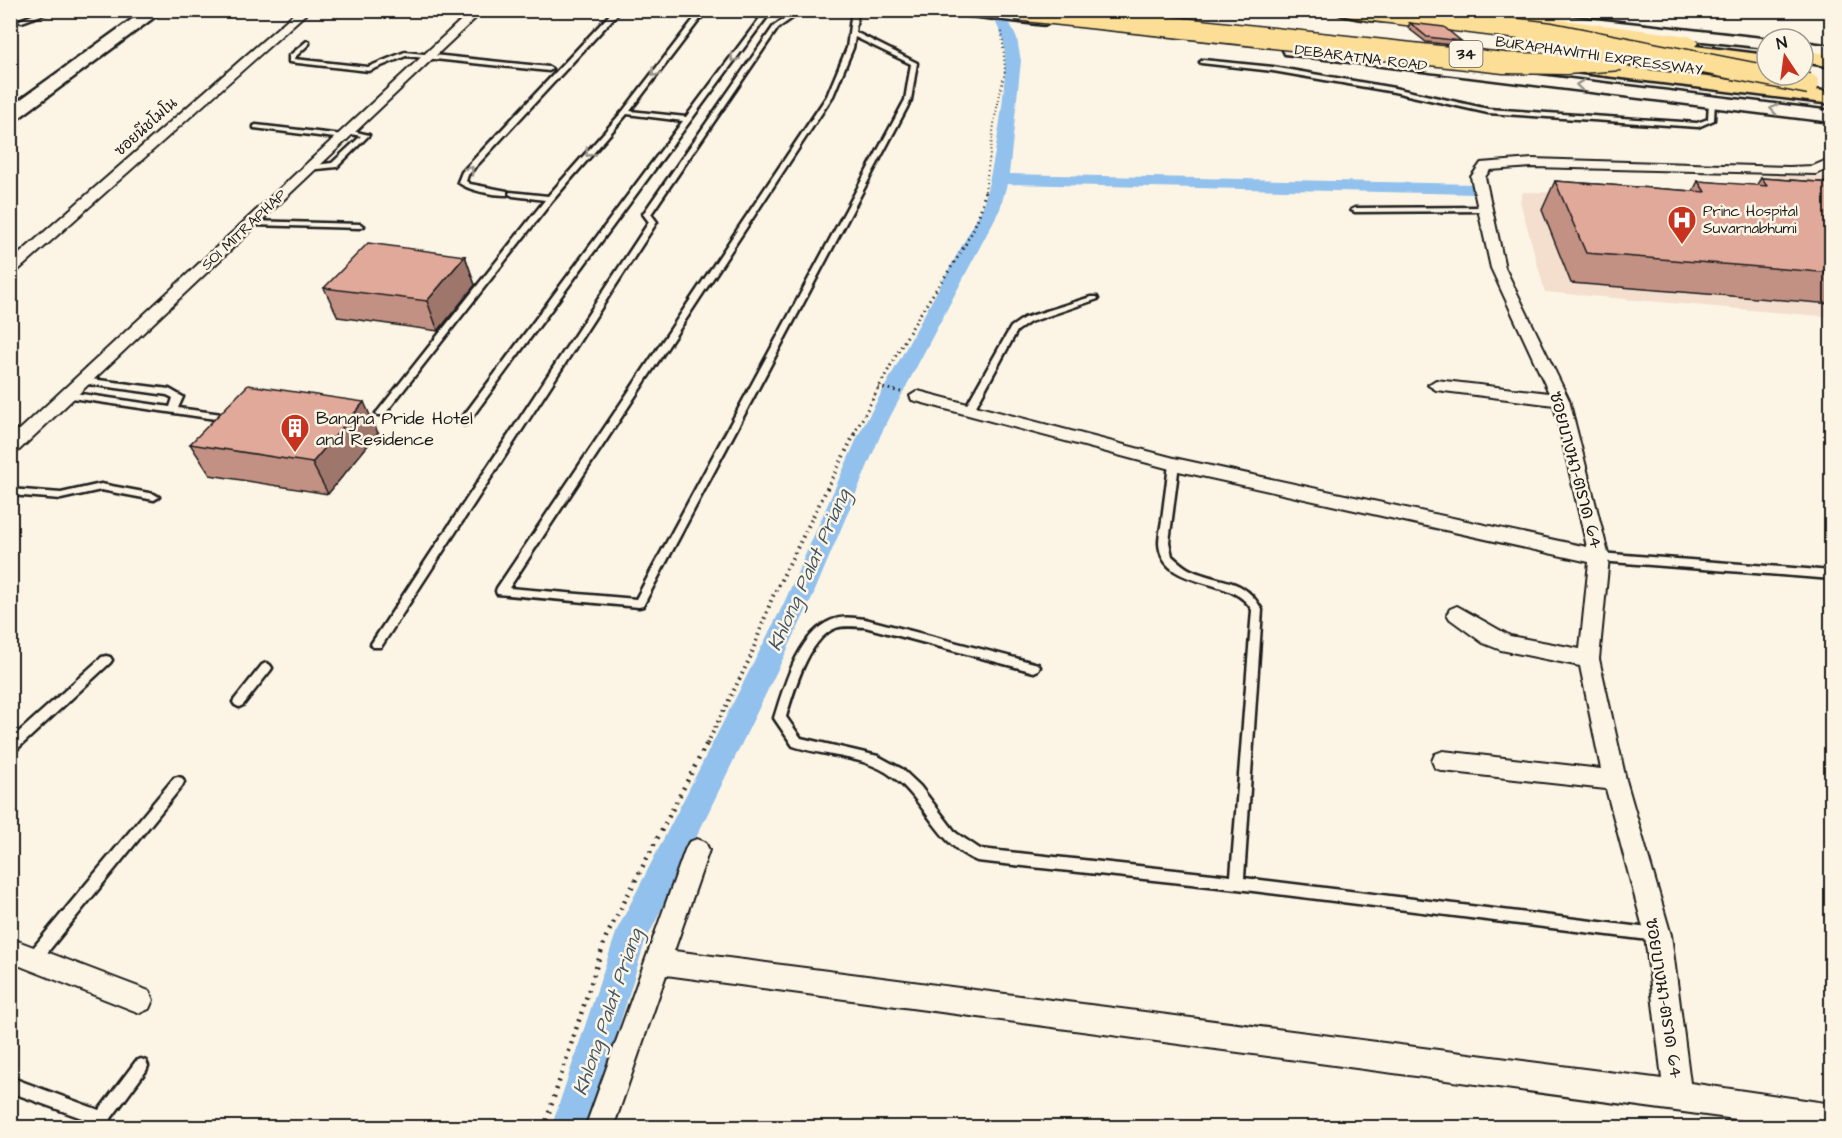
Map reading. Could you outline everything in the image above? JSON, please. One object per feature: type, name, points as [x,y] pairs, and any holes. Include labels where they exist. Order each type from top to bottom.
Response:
[{"type":"highway","name":"DEBARATNA ROAD","points":[[1101,10],[1832,98]]},
{"type":"highway","name":"34","points":[[1342,10],[1755,60]]},
{"type":"highway","points":[[1366,10],[1755,55]]},
{"type":"highway","name":"BURAPHAWITHI EXPRESSWAY","points":[[1435,10],[1755,50]]},
{"type":"highway","points":[[1022,14],[1504,63],[1566,64],[1621,60]]},
{"type":"highway","points":[[1083,18],[1227,26]]},
{"type":"highway","points":[[1083,18],[1295,22]]},
{"type":"highway","name":"BURAPHAWITHI EXPRESSWAY","points":[[1328,24],[1483,39],[1621,60],[1755,61]]},
{"type":"highway","points":[[1815,62],[1832,68]]},
{"type":"highway","points":[[1815,64],[1832,88]]},
{"type":"main road","points":[[10,116],[156,10]]},
{"type":"main road","name":"DEBARATNA ROAD","points":[[961,10],[1083,18],[1832,117]]},
{"type":"main road","points":[[1466,11],[1554,16],[1755,42]]},
{"type":"main road","points":[[1815,60],[1832,51]]},
{"type":"street","name":"ซอยนีชโมโน","points":[[10,270],[305,10]]},
{"type":"street","name":"SOI MITRAPHAP","points":[[10,449],[478,10]]},
{"type":"street","name":"ซอยบางนา-ตราด 64","points":[[1678,1095],[1658,935],[1615,780],[1589,659],[1599,557],[1561,400],[1498,268],[1483,209],[1478,177],[1486,166],[1499,164],[1789,171],[1816,170],[1832,162]]},
{"type":"street","points":[[1436,385],[1561,400]]},
{"type":"street","points":[[918,396],[1174,464],[1599,557]]},
{"type":"street","points":[[1457,614],[1490,637],[1508,644],[1589,659]]},
{"type":"street","points":[[1443,761],[1615,780]]},
{"type":"street","points":[[599,1128],[697,850]]},
{"type":"street","points":[[22,954],[140,1000]]},
{"type":"street","points":[[658,961],[1678,1095],[1832,1118]]},
{"type":"lane","points":[[20,21],[35,10]]},
{"type":"lane","points":[[10,24],[52,10]]},
{"type":"lane","points":[[504,193],[468,186],[462,182],[465,174],[618,10]]},
{"type":"lane","points":[[381,413],[550,198],[625,112],[704,10]]},
{"type":"lane","points":[[464,423],[769,10]]},
{"type":"lane","points":[[377,644],[653,222],[647,214],[776,27],[801,10]]},
{"type":"lane","points":[[852,33],[914,63],[908,100],[639,603],[501,591],[830,96],[850,48],[855,10]]},
{"type":"lane","points":[[307,43],[291,57],[291,61],[369,69],[405,54],[549,69]]},
{"type":"lane","points":[[1203,62],[1273,69],[1394,90],[1488,111],[1510,113],[1698,125],[1711,120],[1712,101]]},
{"type":"lane","points":[[625,112],[688,119]]},
{"type":"lane","points":[[256,127],[366,135],[334,165],[310,168]]},
{"type":"lane","points":[[513,194],[550,198]]},
{"type":"lane","points":[[1355,210],[1483,209]]},
{"type":"lane","points":[[252,223],[360,226]]},
{"type":"lane","points":[[970,408],[1014,329],[1027,320],[1094,299]]},
{"type":"lane","points":[[83,381],[169,392],[178,397],[173,410]]},
{"type":"lane","points":[[68,395],[235,419]]},
{"type":"lane","points":[[10,432],[27,434]]},
{"type":"lane","points":[[1174,464],[1164,542],[1167,558],[1189,574],[1243,591],[1253,601],[1257,610],[1237,883]]},
{"type":"lane","points":[[10,492],[61,496],[101,487],[154,497]]},
{"type":"lane","points":[[1599,557],[1832,575]]},
{"type":"lane","points":[[1034,667],[865,623],[836,623],[816,634],[792,684],[780,718],[797,742],[878,761],[898,773],[916,790],[952,837],[977,855],[1237,883],[1658,935]]},
{"type":"lane","points":[[10,748],[106,660]]},
{"type":"lane","points":[[239,702],[266,668]]},
{"type":"lane","points":[[22,954],[178,782]]},
{"type":"lane","points":[[10,1084],[98,1123],[141,1066]]},
{"type":"path","points":[[544,1128],[606,937],[727,706],[750,658],[772,598],[878,387],[922,309],[959,255],[982,210],[995,117],[1005,70],[1004,41],[999,27]]},
{"type":"path","points":[[878,387],[891,390]]},
{"type":"shaded area","name":"Princ Hospital Suvarnabhumi","points":[[1769,175],[1831,177],[1831,317],[1545,292],[1520,201],[1523,192],[1776,196]]},
{"type":"building","points":[[1410,23],[1444,27],[1461,41],[1427,37]]},
{"type":"building","points":[[1761,178],[1832,183],[1832,273],[1586,253],[1555,181],[1705,192],[1698,181],[1767,186]]},
{"type":"building","points":[[368,243],[465,256],[427,301],[324,288]]},
{"type":"building","points":[[248,385],[364,402],[312,463],[190,444]]},
{"type":"waterway","name":"Khlong Palat Priang","points":[[997,10],[1010,39],[1013,61],[1000,179]]},
{"type":"waterway","name":"Khlong Palat Priang","points":[[569,1128],[629,941],[796,605],[870,434],[991,209],[1000,179]]},
{"type":"waterway","points":[[1000,179],[1476,189]]},
{"type":"place","name":"Princ Hospital Suvarnabhumi","points":[[1682,246]]},
{"type":"place","name":"Bangna Pride Hotel and Residence","points":[[295,454]]}]
